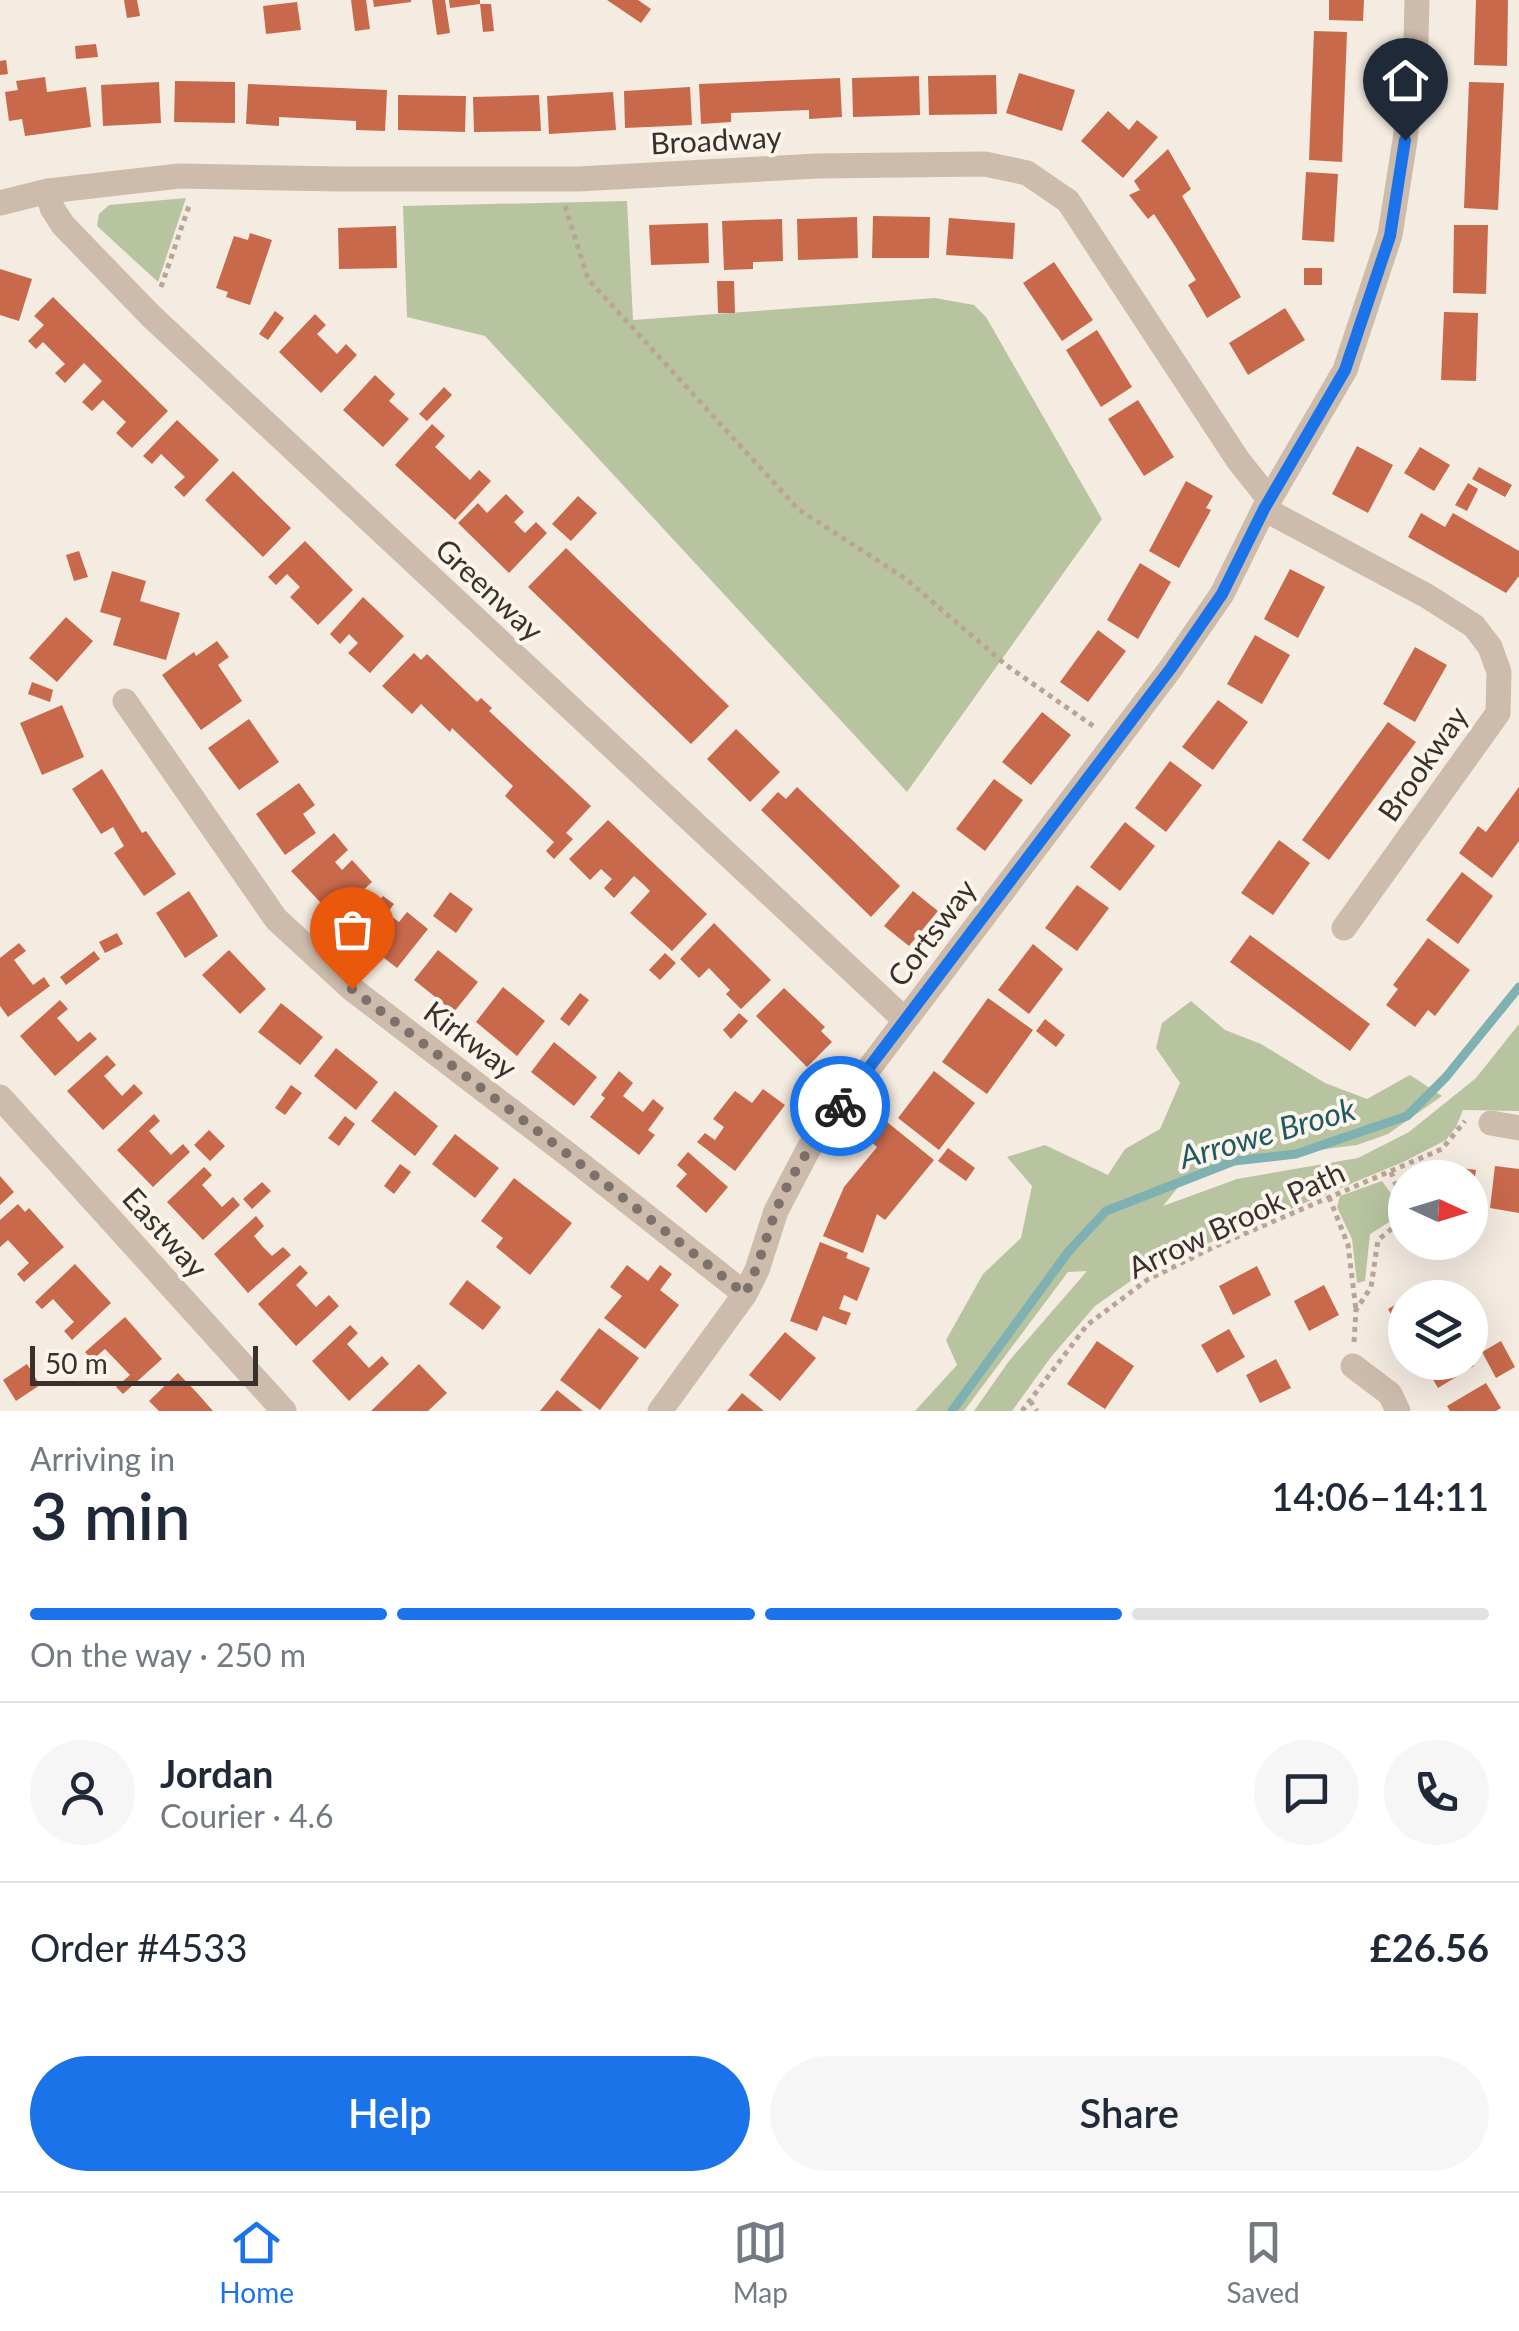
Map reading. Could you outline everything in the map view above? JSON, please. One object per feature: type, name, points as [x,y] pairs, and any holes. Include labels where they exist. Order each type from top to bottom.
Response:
[{"type":"street","name":"Cortsway","points":[[660,1411],[745,1294],[776,1211],[808,1148],[1171,668],[1222,594],[1267,504],[1345,370],[1390,236],[1405,140],[1417,0]]},
{"type":"street","name":"Broadway","points":[[0,202],[48,190],[179,176],[556,179],[817,166],[985,164],[1027,173],[1068,201],[1267,504]]},
{"type":"street","name":"Greenway","points":[[48,190],[52,208],[63,224],[151,316],[906,1020]]},
{"type":"street","name":"Brookway","points":[[1267,504],[1474,626],[1490,647],[1499,672],[1498,713],[1344,928]]},
{"type":"street","name":"Kirkway","points":[[125,701],[276,919],[352,989],[745,1294]]},
{"type":"street","name":"Eastway","points":[[0,1096],[284,1411]]},
{"type":"street","points":[[1492,1123],[1519,1128]]},
{"type":"street","points":[[1353,1366],[1390,1394],[1398,1411]]},
{"type":"path","points":[[151,316],[200,176]]},
{"type":"path","points":[[556,179],[588,279],[798,509],[906,579],[1006,665],[1115,742]]},
{"type":"path","name":"Arrow Brook Path","points":[[1417,1160],[1442,1149],[1475,1110],[1492,1123]]},
{"type":"path","name":"Arrow Brook Path","points":[[1022,1411],[1086,1325],[1147,1280],[1216,1246],[1388,1173]]},
{"type":"path","points":[[1329,1198],[1348,1245],[1356,1310],[1353,1366]]},
{"type":"path","points":[[1356,1310],[1372,1287],[1378,1240],[1388,1232]]},
{"type":"path","points":[[1030,1400],[1037,1411]]},
{"type":"green space","points":[[186,198],[158,282],[97,226],[99,214],[109,205]]},
{"type":"green space","points":[[627,201],[633,320],[935,298],[974,305],[986,317],[1102,519],[907,792],[485,336],[407,317],[403,206]]},
{"type":"green space","points":[[1191,1001],[1225,1030],[1261,1044],[1325,1083],[1367,1099],[1410,1075],[1442,1096],[1388,1134],[1357,1145],[1234,1161],[1183,1181],[1163,1206],[1237,1179],[1358,1158],[1409,1132],[1476,1078],[1519,1024],[1519,1111],[1463,1110],[1446,1140],[1407,1160],[1388,1160],[1388,1168],[1142,1273],[1095,1306],[1012,1411],[974,1411],[1009,1361],[1087,1271],[1068,1272],[964,1411],[915,1411],[957,1365],[946,1340],[983,1274],[1021,1238],[1032,1186],[1007,1157],[1045,1145],[1108,1175],[1125,1149],[1160,1129],[1180,1083],[1156,1048],[1162,1023]]},
{"type":"green space","points":[[1382,1181],[1388,1189],[1388,1223],[1370,1234],[1365,1281],[1357,1283],[1352,1239],[1337,1207],[1340,1196]]},
{"type":"building","points":[[124,0],[137,0],[140,16],[127,18]]},
{"type":"building","points":[[351,0],[366,0],[370,29],[355,31]]},
{"type":"building","points":[[373,0],[411,0],[411,2],[374,7]]},
{"type":"building","points":[[432,0],[445,0],[450,33],[437,35]]},
{"type":"building","points":[[449,0],[480,0],[480,4],[450,8]]},
{"type":"building","points":[[607,0],[638,0],[651,9],[641,23]]},
{"type":"building","points":[[1329,0],[1364,0],[1363,21],[1329,20]]},
{"type":"building","points":[[1476,0],[1508,0],[1507,66],[1474,65]]},
{"type":"building","points":[[297,2],[301,30],[266,34],[263,6]]},
{"type":"building","points":[[480,4],[491,4],[494,31],[483,32]]},
{"type":"building","points":[[1314,31],[1347,32],[1342,162],[1309,160]]},
{"type":"building","points":[[96,44],[98,57],[76,59],[75,46]]},
{"type":"building","points":[[6,60],[8,74],[0,75],[0,61]]},
{"type":"building","points":[[1019,73],[1075,90],[1062,131],[1006,113]]},
{"type":"building","points":[[996,75],[997,114],[929,115],[928,76]]},
{"type":"building","points":[[919,76],[920,115],[853,117],[852,78]]},
{"type":"building","points":[[45,77],[47,92],[86,87],[91,127],[25,136],[22,119],[9,121],[5,92],[18,90],[16,81]]},
{"type":"building","points":[[840,78],[842,117],[809,119],[809,110],[731,113],[731,122],[701,124],[699,84]]},
{"type":"building","points":[[175,81],[235,82],[235,123],[174,122]]},
{"type":"building","points":[[159,82],[161,123],[103,126],[101,85]]},
{"type":"building","points":[[1469,82],[1504,83],[1498,210],[1464,208]]},
{"type":"building","points":[[248,84],[387,90],[385,131],[356,130],[356,121],[279,117],[279,126],[246,124]]},
{"type":"building","points":[[690,87],[692,125],[625,128],[624,91]]},
{"type":"building","points":[[613,92],[616,130],[549,134],[547,96]]},
{"type":"building","points":[[398,95],[466,96],[465,132],[398,130]]},
{"type":"building","points":[[539,95],[541,131],[474,132],[473,97]]},
{"type":"building","points":[[1108,111],[1129,130],[1137,120],[1158,137],[1123,178],[1081,141]]},
{"type":"building","points":[[1168,149],[1191,189],[1182,196],[1241,297],[1207,318],[1188,285],[1196,280],[1175,246],[1154,214],[1148,219],[1129,195],[1140,190],[1134,181]]},
{"type":"building","points":[[1306,172],[1338,174],[1334,242],[1302,240]]},
{"type":"building","points":[[873,216],[930,217],[929,258],[872,258]]},
{"type":"building","points":[[857,217],[858,258],[798,260],[797,219]]},
{"type":"building","points":[[949,218],[1015,223],[1013,259],[946,255]]},
{"type":"building","points":[[782,219],[783,261],[753,262],[753,269],[724,270],[722,221]]},
{"type":"building","points":[[708,223],[709,263],[651,265],[649,225]]},
{"type":"building","points":[[1454,225],[1488,225],[1486,294],[1453,293]]},
{"type":"building","points":[[396,226],[397,268],[339,269],[338,228]]},
{"type":"building","points":[[250,233],[272,240],[250,305],[226,297],[228,292],[216,288],[234,236],[248,240]]},
{"type":"building","points":[[1054,262],[1093,320],[1062,341],[1023,283]]},
{"type":"building","points":[[1304,268],[1322,268],[1322,285],[1304,285]]},
{"type":"building","points":[[0,269],[32,279],[19,321],[0,315]]},
{"type":"building","points":[[717,281],[734,281],[735,313],[718,313]]},
{"type":"building","points":[[53,297],[168,411],[132,448],[116,433],[126,422],[103,400],[92,411],[82,402],[102,381],[84,363],[65,383],[55,373],[65,364],[43,342],[36,349],[28,341],[44,325],[34,316]]},
{"type":"building","points":[[1285,308],[1305,340],[1248,375],[1229,343]]},
{"type":"building","points":[[275,311],[284,318],[268,340],[259,334]]},
{"type":"building","points":[[1444,312],[1478,313],[1476,381],[1441,380]]},
{"type":"building","points":[[315,314],[326,325],[317,334],[337,354],[346,344],[357,355],[321,393],[279,352]]},
{"type":"building","points":[[1097,330],[1132,387],[1101,407],[1066,350]]},
{"type":"building","points":[[375,375],[395,394],[389,401],[409,419],[383,447],[343,410]]},
{"type":"building","points":[[444,387],[452,395],[427,421],[419,414]]},
{"type":"building","points":[[1138,400],[1174,457],[1144,476],[1108,419]]},
{"type":"building","points":[[177,420],[219,460],[184,497],[174,487],[185,477],[161,454],[152,464],[143,456]]},
{"type":"building","points":[[432,424],[445,436],[435,447],[470,480],[479,470],[491,481],[455,520],[395,465]]},
{"type":"building","points":[[1357,446],[1393,465],[1368,513],[1332,494]]},
{"type":"building","points":[[1420,447],[1450,465],[1434,491],[1404,473]]},
{"type":"building","points":[[1479,467],[1512,485],[1505,497],[1472,479]]},
{"type":"building","points":[[233,471],[291,528],[263,557],[205,500]]},
{"type":"building","points":[[1186,481],[1213,496],[1206,508],[1211,510],[1179,568],[1149,551]]},
{"type":"building","points":[[1468,483],[1478,489],[1467,511],[1455,505]]},
{"type":"building","points":[[506,494],[524,512],[514,522],[525,533],[536,522],[547,533],[509,573],[458,523],[478,503],[487,513]]},
{"type":"building","points":[[578,496],[597,513],[571,541],[552,524]]},
{"type":"building","points":[[1421,513],[1445,527],[1453,513],[1519,551],[1519,576],[1506,593],[1408,537]]},
{"type":"building","points":[[305,541],[353,590],[318,625],[290,597],[300,587],[287,574],[276,585],[268,577]]},
{"type":"building","points":[[566,548],[729,706],[691,744],[528,587]]},
{"type":"building","points":[[79,551],[88,577],[74,581],[66,555]]},
{"type":"building","points":[[1140,563],[1171,582],[1138,639],[1107,620]]},
{"type":"building","points":[[1290,569],[1325,587],[1298,638],[1264,619]]},
{"type":"building","points":[[112,571],[146,581],[140,601],[180,613],[166,660],[113,645],[121,618],[100,612]]},
{"type":"building","points":[[363,597],[404,636],[370,673],[348,653],[358,643],[349,634],[340,644],[330,634]]},
{"type":"building","points":[[66,617],[93,641],[57,682],[29,658]]},
{"type":"building","points":[[1098,630],[1126,651],[1088,702],[1060,682]]},
{"type":"building","points":[[1255,635],[1290,655],[1262,704],[1227,684]]},
{"type":"building","points":[[217,641],[229,657],[218,665],[242,701],[201,730],[162,675]]},
{"type":"building","points":[[1415,647],[1447,665],[1415,722],[1383,704]]},
{"type":"building","points":[[414,653],[421,660],[427,654],[477,702],[481,698],[492,708],[489,711],[591,806],[566,833],[573,839],[554,859],[546,851],[554,842],[505,796],[513,786],[421,704],[412,714],[382,686]]},
{"type":"building","points":[[32,682],[53,690],[50,702],[28,694]]},
{"type":"building","points":[[1218,700],[1248,722],[1213,770],[1182,747]]},
{"type":"building","points":[[62,705],[84,757],[42,775],[20,723]]},
{"type":"building","points":[[1042,712],[1071,735],[1031,785],[1002,762]]},
{"type":"building","points":[[249,719],[279,762],[239,790],[208,748]]},
{"type":"building","points":[[1388,722],[1416,742],[1329,860],[1302,840]]},
{"type":"building","points":[[736,729],[780,772],[750,802],[707,759]]},
{"type":"building","points":[[1170,761],[1202,785],[1166,832],[1135,808]]},
{"type":"building","points":[[102,769],[142,833],[146,831],[176,874],[144,896],[114,853],[124,846],[113,827],[101,834],[72,789]]},
{"type":"building","points":[[994,779],[1023,800],[985,851],[956,829]]},
{"type":"building","points":[[299,783],[315,805],[303,814],[316,833],[285,855],[256,814]]},
{"type":"building","points":[[797,787],[900,886],[871,917],[761,810],[778,792],[786,799]]},
{"type":"building","points":[[1519,787],[1519,841],[1492,878],[1459,853],[1478,826],[1486,832]]},
{"type":"building","points":[[608,820],[707,914],[672,951],[630,913],[650,891],[643,884],[634,876],[614,898],[604,888],[612,879],[601,869],[590,880],[569,859]]},
{"type":"building","points":[[1125,822],[1155,846],[1120,891],[1090,867]]},
{"type":"building","points":[[334,833],[348,850],[335,862],[342,870],[352,860],[372,882],[334,917],[291,871]]},
{"type":"building","points":[[1279,840],[1310,863],[1273,915],[1241,893]]},
{"type":"building","points":[[1462,872],[1493,896],[1458,944],[1426,920]]},
{"type":"building","points":[[1077,885],[1109,908],[1077,951],[1045,928]]},
{"type":"building","points":[[189,891],[218,936],[185,958],[156,913]]},
{"type":"building","points":[[913,891],[938,911],[909,946],[884,926]]},
{"type":"building","points":[[450,892],[473,909],[456,933],[433,916]]},
{"type":"building","points":[[383,896],[394,904],[387,913],[399,922],[407,912],[428,929],[397,968],[353,934]]},
{"type":"building","points":[[714,923],[771,980],[741,1009],[726,994],[730,990],[709,968],[699,978],[680,959]]},
{"type":"building","points":[[117,933],[123,944],[105,953],[99,942]]},
{"type":"building","points":[[1250,935],[1370,1024],[1350,1051],[1230,962]]},
{"type":"building","points":[[1428,938],[1470,970],[1435,1016],[1428,1010],[1415,1027],[1386,1005],[1398,989],[1393,985]]},
{"type":"building","points":[[19,943],[26,951],[14,960],[33,985],[44,977],[50,986],[8,1017],[0,1006],[0,958]]},
{"type":"building","points":[[1033,944],[1063,969],[1029,1014],[998,990]]},
{"type":"building","points":[[229,950],[266,989],[240,1014],[202,975]]},
{"type":"building","points":[[438,950],[478,982],[454,1012],[414,980]]},
{"type":"building","points":[[94,951],[100,959],[66,985],[60,977]]},
{"type":"building","points":[[665,953],[676,963],[660,980],[649,970]]},
{"type":"building","points":[[503,987],[545,1021],[517,1056],[476,1022]]},
{"type":"building","points":[[784,988],[825,1027],[821,1031],[832,1042],[807,1067],[756,1016]]},
{"type":"building","points":[[580,993],[589,1000],[569,1026],[560,1019]]},
{"type":"building","points":[[988,998],[1033,1030],[987,1094],[942,1062]]},
{"type":"building","points":[[60,1000],[68,1009],[57,1018],[78,1042],[90,1032],[97,1039],[55,1076],[20,1036]]},
{"type":"building","points":[[281,1003],[323,1037],[300,1065],[258,1032]]},
{"type":"building","points":[[739,1013],[748,1021],[731,1039],[723,1030]]},
{"type":"building","points":[[1045,1019],[1065,1035],[1056,1047],[1036,1031]]},
{"type":"building","points":[[554,1042],[597,1077],[574,1106],[531,1072]]},
{"type":"building","points":[[336,1048],[378,1082],[356,1110],[314,1076]]},
{"type":"building","points":[[107,1055],[116,1065],[104,1076],[122,1096],[134,1084],[143,1093],[103,1130],[67,1091]]},
{"type":"building","points":[[619,1071],[633,1083],[623,1096],[643,1112],[653,1099],[664,1108],[648,1130],[655,1135],[639,1155],[590,1117]]},
{"type":"building","points":[[934,1071],[975,1103],[939,1150],[898,1118]]},
{"type":"building","points":[[291,1085],[302,1093],[285,1115],[275,1108]]},
{"type":"building","points":[[763,1089],[785,1105],[735,1171],[697,1142],[705,1133],[715,1140],[724,1127],[713,1119],[735,1091],[752,1103]]},
{"type":"building","points":[[395,1091],[438,1126],[415,1156],[371,1121]]},
{"type":"building","points":[[154,1114],[160,1121],[149,1131],[171,1155],[183,1144],[190,1152],[153,1187],[117,1150]]},
{"type":"building","points":[[345,1116],[355,1124],[339,1146],[328,1138]]},
{"type":"building","points":[[887,1122],[934,1160],[885,1220],[877,1214],[863,1253],[823,1236],[844,1187],[877,1147],[871,1142]]},
{"type":"building","points":[[209,1130],[225,1146],[210,1161],[194,1145]]},
{"type":"building","points":[[455,1134],[499,1168],[475,1198],[432,1164]]},
{"type":"building","points":[[948,1148],[975,1168],[966,1181],[938,1161]]},
{"type":"building","points":[[688,1152],[728,1187],[706,1213],[676,1186],[687,1174],[677,1165]]},
{"type":"building","points":[[400,1164],[411,1172],[394,1194],[384,1186]]},
{"type":"building","points":[[1495,1166],[1519,1169],[1519,1213],[1490,1208]]},
{"type":"building","points":[[204,1167],[212,1175],[202,1185],[222,1207],[233,1197],[240,1205],[203,1240],[167,1202]]},
{"type":"building","points":[[0,1176],[14,1192],[0,1205]]},
{"type":"building","points":[[514,1178],[572,1223],[530,1275],[496,1247],[503,1238],[481,1221]]},
{"type":"building","points":[[262,1182],[271,1191],[252,1209],[243,1199]]},
{"type":"building","points":[[18,1204],[25,1212],[29,1208],[64,1247],[24,1282],[17,1274],[29,1263],[8,1240],[0,1247],[0,1220]]},
{"type":"building","points":[[256,1216],[264,1226],[254,1236],[263,1247],[272,1256],[283,1247],[291,1255],[248,1293],[214,1254]]},
{"type":"building","points":[[820,1242],[848,1253],[846,1258],[870,1268],[857,1301],[844,1295],[839,1309],[851,1313],[846,1325],[823,1316],[817,1331],[790,1321]]},
{"type":"building","points":[[75,1264],[111,1303],[72,1340],[64,1331],[74,1322],[53,1299],[42,1309],[35,1302]]},
{"type":"building","points":[[300,1265],[308,1273],[296,1285],[316,1307],[329,1295],[339,1306],[296,1346],[258,1304]]},
{"type":"building","points":[[627,1265],[648,1281],[660,1265],[672,1274],[660,1290],[679,1305],[645,1349],[604,1318],[622,1296],[610,1287]]},
{"type":"building","points":[[1257,1266],[1271,1295],[1233,1315],[1219,1286]]},
{"type":"building","points":[[467,1280],[501,1307],[483,1330],[449,1304]]},
{"type":"building","points":[[1324,1285],[1339,1315],[1309,1331],[1294,1301]]},
{"type":"building","points":[[125,1317],[162,1359],[123,1394],[116,1387],[130,1375],[105,1349],[92,1360],[85,1352]]},
{"type":"building","points":[[350,1325],[358,1333],[347,1344],[369,1368],[382,1356],[389,1364],[349,1401],[312,1361]]},
{"type":"building","points":[[599,1328],[639,1358],[600,1410],[560,1380]]},
{"type":"building","points":[[1229,1329],[1245,1357],[1217,1373],[1201,1345]]},
{"type":"building","points":[[785,1332],[816,1358],[780,1401],[749,1375]]},
{"type":"building","points":[[1097,1341],[1134,1366],[1105,1409],[1067,1384]]},
{"type":"building","points":[[1501,1341],[1515,1367],[1496,1378],[1488,1363],[1488,1349]]},
{"type":"building","points":[[1276,1359],[1291,1388],[1260,1403],[1246,1375]]},
{"type":"building","points":[[27,1364],[40,1385],[16,1401],[3,1380]]},
{"type":"building","points":[[419,1364],[447,1393],[428,1411],[371,1411]]},
{"type":"building","points":[[178,1373],[213,1411],[159,1411],[149,1401]]},
{"type":"building","points":[[1433,1380],[1451,1380],[1438,1388]]},
{"type":"building","points":[[1486,1383],[1501,1408],[1450,1411],[1447,1406]]},
{"type":"building","points":[[557,1390],[583,1411],[540,1411]]},
{"type":"building","points":[[742,1393],[764,1411],[727,1411]]},
{"type":"waterway","name":"Arrowe Brook","points":[[952,1411],[1068,1252],[1106,1211],[1234,1161],[1296,1154],[1407,1116],[1446,1077],[1519,987]]},
{"type":"way so far","points":[[352,989],[745,1294],[776,1211],[808,1148],[840,1106]]},
{"type":"route","points":[[840,1106],[1171,668],[1222,594],[1264,509],[1345,370],[1390,236],[1405,140]]}]
